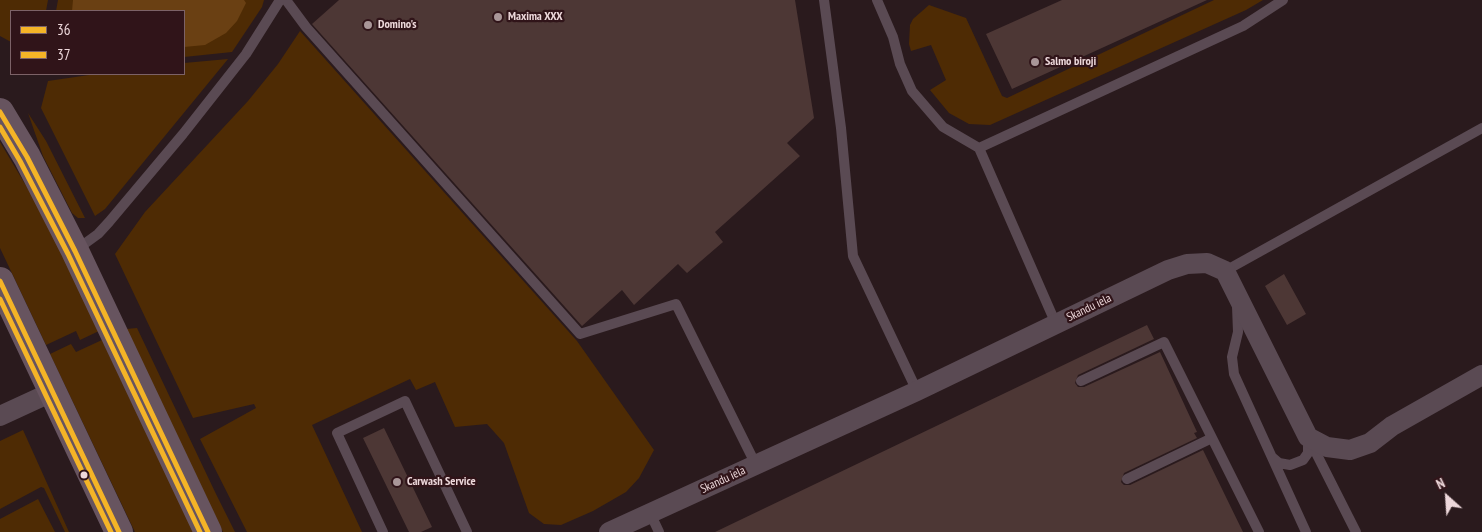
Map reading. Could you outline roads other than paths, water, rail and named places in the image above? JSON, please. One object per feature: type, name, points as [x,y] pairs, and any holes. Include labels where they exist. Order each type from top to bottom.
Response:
[{"type":"main road","points":[[0,112],[27,157],[74,251],[208,532]]},
{"type":"main road","points":[[0,281],[119,532]]},
{"type":"street","name":"Skandu iela","points":[[609,532],[917,391],[1168,270],[1187,264],[1206,263],[1225,271]]},
{"type":"street","points":[[1225,271],[1308,437],[1327,447],[1350,450],[1370,443],[1392,426],[1482,375]]},
{"type":"street","points":[[0,416],[52,392]]},
{"type":"lane","points":[[74,251],[104,228],[183,134],[246,54],[280,0]]},
{"type":"lane","points":[[286,0],[306,27],[580,334],[676,304],[756,464]]},
{"type":"lane","points":[[824,0],[841,128],[853,256],[917,391]]},
{"type":"lane","points":[[877,0],[893,37],[900,64],[912,91],[943,127],[979,148],[1056,324]]},
{"type":"lane","points":[[979,148],[1243,26],[1283,0]]},
{"type":"lane","points":[[1225,271],[1482,128]]},
{"type":"lane","points":[[1236,292],[1238,332],[1232,356],[1234,374],[1306,532]]},
{"type":"lane","points":[[1080,381],[1164,342],[1259,532]]},
{"type":"lane","points":[[383,532],[337,433],[405,401],[467,532]]},
{"type":"lane","points":[[1271,456],[1279,463],[1290,465],[1303,460],[1308,452],[1308,437]]},
{"type":"lane","points":[[1308,437],[1356,532]]},
{"type":"lane","points":[[1127,478],[1212,438]]},
{"type":"lane","points":[[650,514],[659,532]]},
{"type":"place","name":"Maxima XXX","points":[[498,17]]},
{"type":"place","name":"Domino's","points":[[368,25]]},
{"type":"place","name":"Salmo biroji","points":[[1035,62]]},
{"type":"place","name":"Carwash Service","points":[[397,482]]}]
